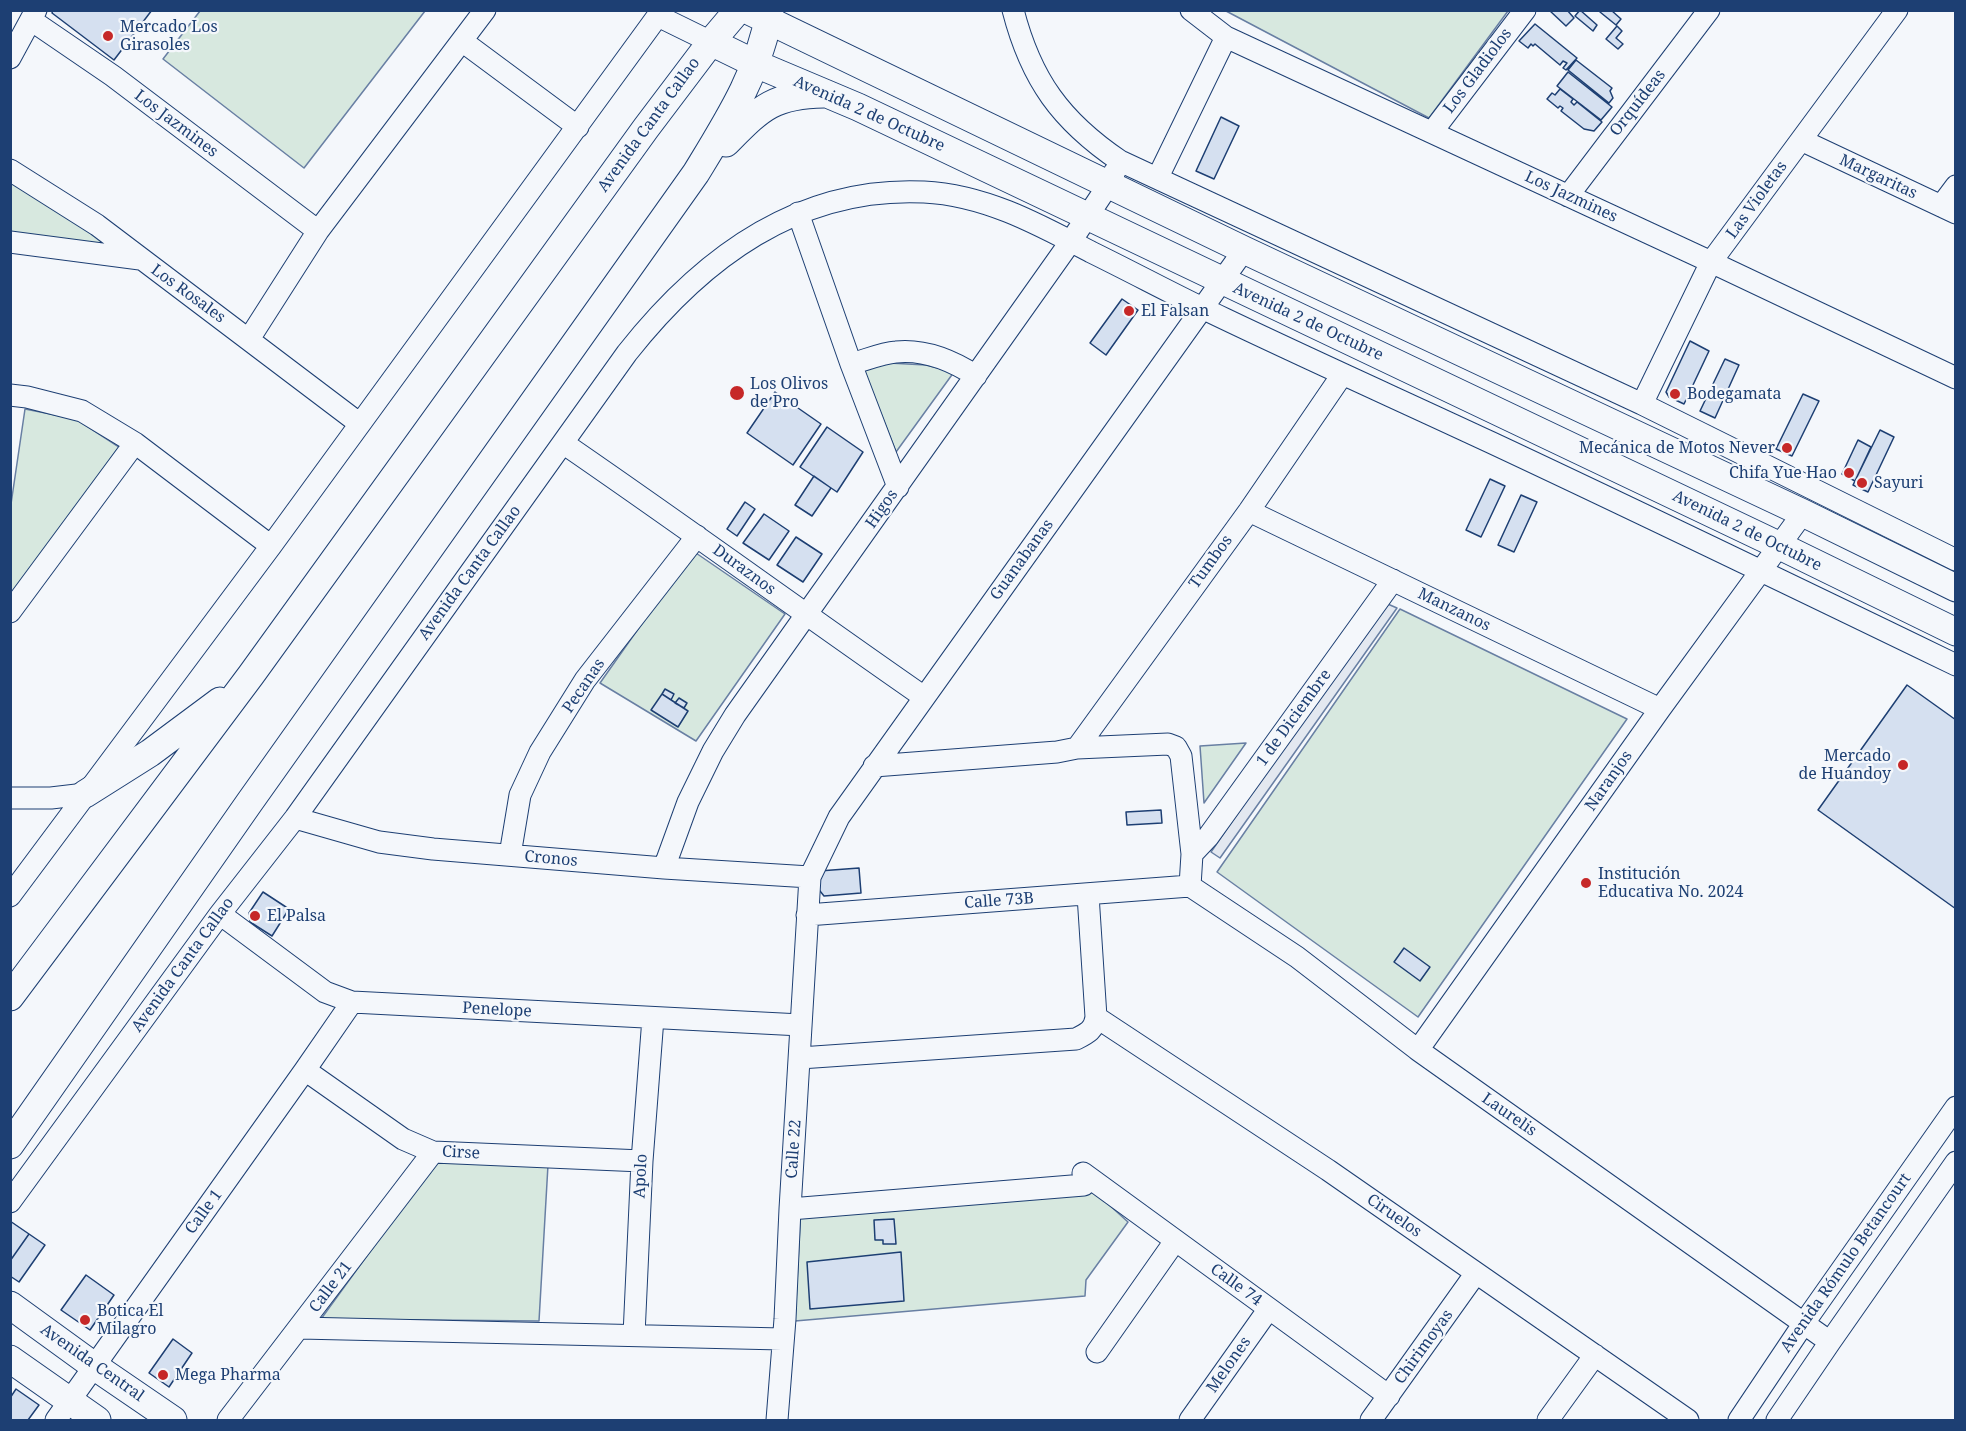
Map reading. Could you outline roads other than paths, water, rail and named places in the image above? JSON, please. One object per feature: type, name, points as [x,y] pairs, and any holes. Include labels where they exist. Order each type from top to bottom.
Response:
[{"type":"main road","name":"Avenida Canta Callao","points":[[10,997],[251,675],[646,128],[738,10]]},
{"type":"main road","points":[[10,1145],[249,803],[696,173],[731,115],[756,64],[761,14],[1114,172],[1244,249],[1803,513],[1956,588]]},
{"type":"main road","name":"Avenida 2 de Octubre","points":[[711,42],[756,64],[858,107],[1956,632]]},
{"type":"main road","points":[[696,173],[754,114],[775,102],[800,95],[826,94]]},
{"type":"main road","points":[[85,794],[150,753],[201,716],[251,675]]},
{"type":"main road","name":"Avenida Central","points":[[10,1305],[173,1420]]},
{"type":"main road","points":[[10,1359],[63,1411],[97,1420]]},
{"type":"street","points":[[249,339],[318,231],[485,10]]},
{"type":"street","points":[[1013,10],[1022,44],[1048,94],[1091,141],[1114,172],[1158,177],[1642,404],[1956,560]]},
{"type":"street","name":"Los Jazmines","points":[[1191,10],[1226,38],[1712,262],[1956,378]]},
{"type":"street","name":"Los Gladiolos","points":[[1432,132],[1525,10]]},
{"type":"street","name":"Orquídeas","points":[[1568,196],[1709,10]]},
{"type":"street","name":"Las Violetas","points":[[1642,404],[1712,262],[1897,10]]},
{"type":"street","points":[[10,896],[271,546],[660,13]]},
{"type":"street","name":"Avenida 2 de Octubre","points":[[660,13],[711,42]]},
{"type":"street","points":[[10,58],[33,15]]},
{"type":"street","name":"Los Jazmines","points":[[33,15],[318,231]]},
{"type":"street","points":[[1158,177],[1226,38]]},
{"type":"street","points":[[462,41],[578,127]]},
{"type":"street","name":"Margaritas","points":[[1801,140],[1948,210]]},
{"type":"street","name":"Los Rosales","points":[[10,170],[97,225],[360,424]]},
{"type":"street","name":"Higos","points":[[664,868],[688,802],[713,751],[735,715],[1071,241],[1114,172]]},
{"type":"street","points":[[1948,210],[1956,186]]},
{"type":"street","name":"Avenida Canta Callao","points":[[10,1202],[220,914],[295,818],[627,353],[670,302],[723,254],[758,232],[798,213],[837,201],[876,194],[921,192],[962,196],[1007,210],[1071,241]]},
{"type":"street","points":[[798,213],[851,364],[898,487]]},
{"type":"street","name":"Avenida 2 de Octubre","points":[[1071,241],[1202,308],[1490,442],[1956,665]]},
{"type":"street","points":[[10,242],[141,259]]},
{"type":"street","name":"Guanabanas","points":[[810,877],[839,817],[874,766],[1244,249]]},
{"type":"street","points":[[851,364],[895,352],[920,352],[957,364],[976,376]]},
{"type":"street","name":"Tumbos","points":[[1077,748],[1249,511],[1342,375]]},
{"type":"street","points":[[10,395],[82,411],[135,443],[271,546]]},
{"type":"street","points":[[10,612],[135,443]]},
{"type":"street","name":"Duraznos","points":[[563,443],[698,536],[924,698]]},
{"type":"street","name":"Manzanos","points":[[1249,511],[1660,709]]},
{"type":"street","name":"Naranjos","points":[[1418,1050],[1660,709],[1803,513]]},
{"type":"street","name":"Pecanas","points":[[510,855],[520,795],[540,752],[585,680],[698,536]]},
{"type":"street","name":"1 de Diciembre","points":[[1192,854],[1208,837],[1393,580]]},
{"type":"street","points":[[874,766],[1057,752],[1077,748],[1168,744],[1176,747],[1181,756],[1192,854],[1190,886]]},
{"type":"street","points":[[10,798],[51,798],[85,794]]},
{"type":"street","name":"Cronos","points":[[295,818],[379,842],[433,849],[664,868],[810,877]]},
{"type":"street","name":"Calle 22","points":[[777,1420],[810,877]]},
{"type":"street","name":"Laurelis","points":[[1190,886],[1297,957],[1418,1050],[1830,1341]]},
{"type":"street","name":"Calle 73B","points":[[807,915],[1190,886]]},
{"type":"street","points":[[800,1058],[1076,1040],[1089,1033],[1095,1026],[1096,1017],[1088,895]]},
{"type":"street","name":"Penelope","points":[[220,914],[325,992],[352,1002],[801,1025]]},
{"type":"street","name":"Calle 1","points":[[63,1411],[352,1002]]},
{"type":"street","name":"Ciruelos","points":[[1096,1017],[1328,1170],[1688,1420]]},
{"type":"street","name":"Apolo","points":[[634,1335],[642,1161],[653,1018]]},
{"type":"street","name":"Cirse","points":[[305,1070],[403,1139],[433,1152],[642,1161]]},
{"type":"street","name":"Avenida Rómulo Betancourt","points":[[1739,1420],[1804,1323],[1956,1107]]},
{"type":"street","name":"Calle 21","points":[[228,1420],[433,1152]]},
{"type":"street","name":"Avenida Rómulo Betancourt","points":[[1777,1420],[1956,1161]]},
{"type":"street","name":"Calle 74","points":[[790,1209],[1020,1189],[1084,1179],[1175,1241],[1389,1396]]},
{"type":"street","points":[[1097,1352],[1175,1241]]},
{"type":"street","name":"Chirimoyas","points":[[1371,1420],[1476,1273]]},
{"type":"street","name":"Melones","points":[[1190,1420],[1268,1310]]},
{"type":"street","points":[[300,1328],[782,1339]]},
{"type":"street","points":[[1548,1420],[1595,1355]]},
{"type":"place","name":"Mercado Los Girasoles","points":[[108,36]]},
{"type":"place","name":"El Falsan","points":[[1129,311]]},
{"type":"place","name":"Los Olivos de Pro","points":[[737,393]]},
{"type":"place","name":"Bodegamata","points":[[1675,394]]},
{"type":"place","name":"Mecánica de Motos Never","points":[[1787,448]]},
{"type":"place","name":"Chifa Yue Hao","points":[[1849,473]]},
{"type":"place","name":"Sayuri","points":[[1862,483]]},
{"type":"place","name":"Mercado de Huandoy","points":[[1903,765]]},
{"type":"place","name":"Institución Educativa No. 2024","points":[[1586,883]]},
{"type":"place","name":"El Palsa","points":[[255,916]]},
{"type":"place","name":"Botica El Milagro","points":[[85,1320]]},
{"type":"place","name":"Mega Pharma","points":[[163,1375]]}]
